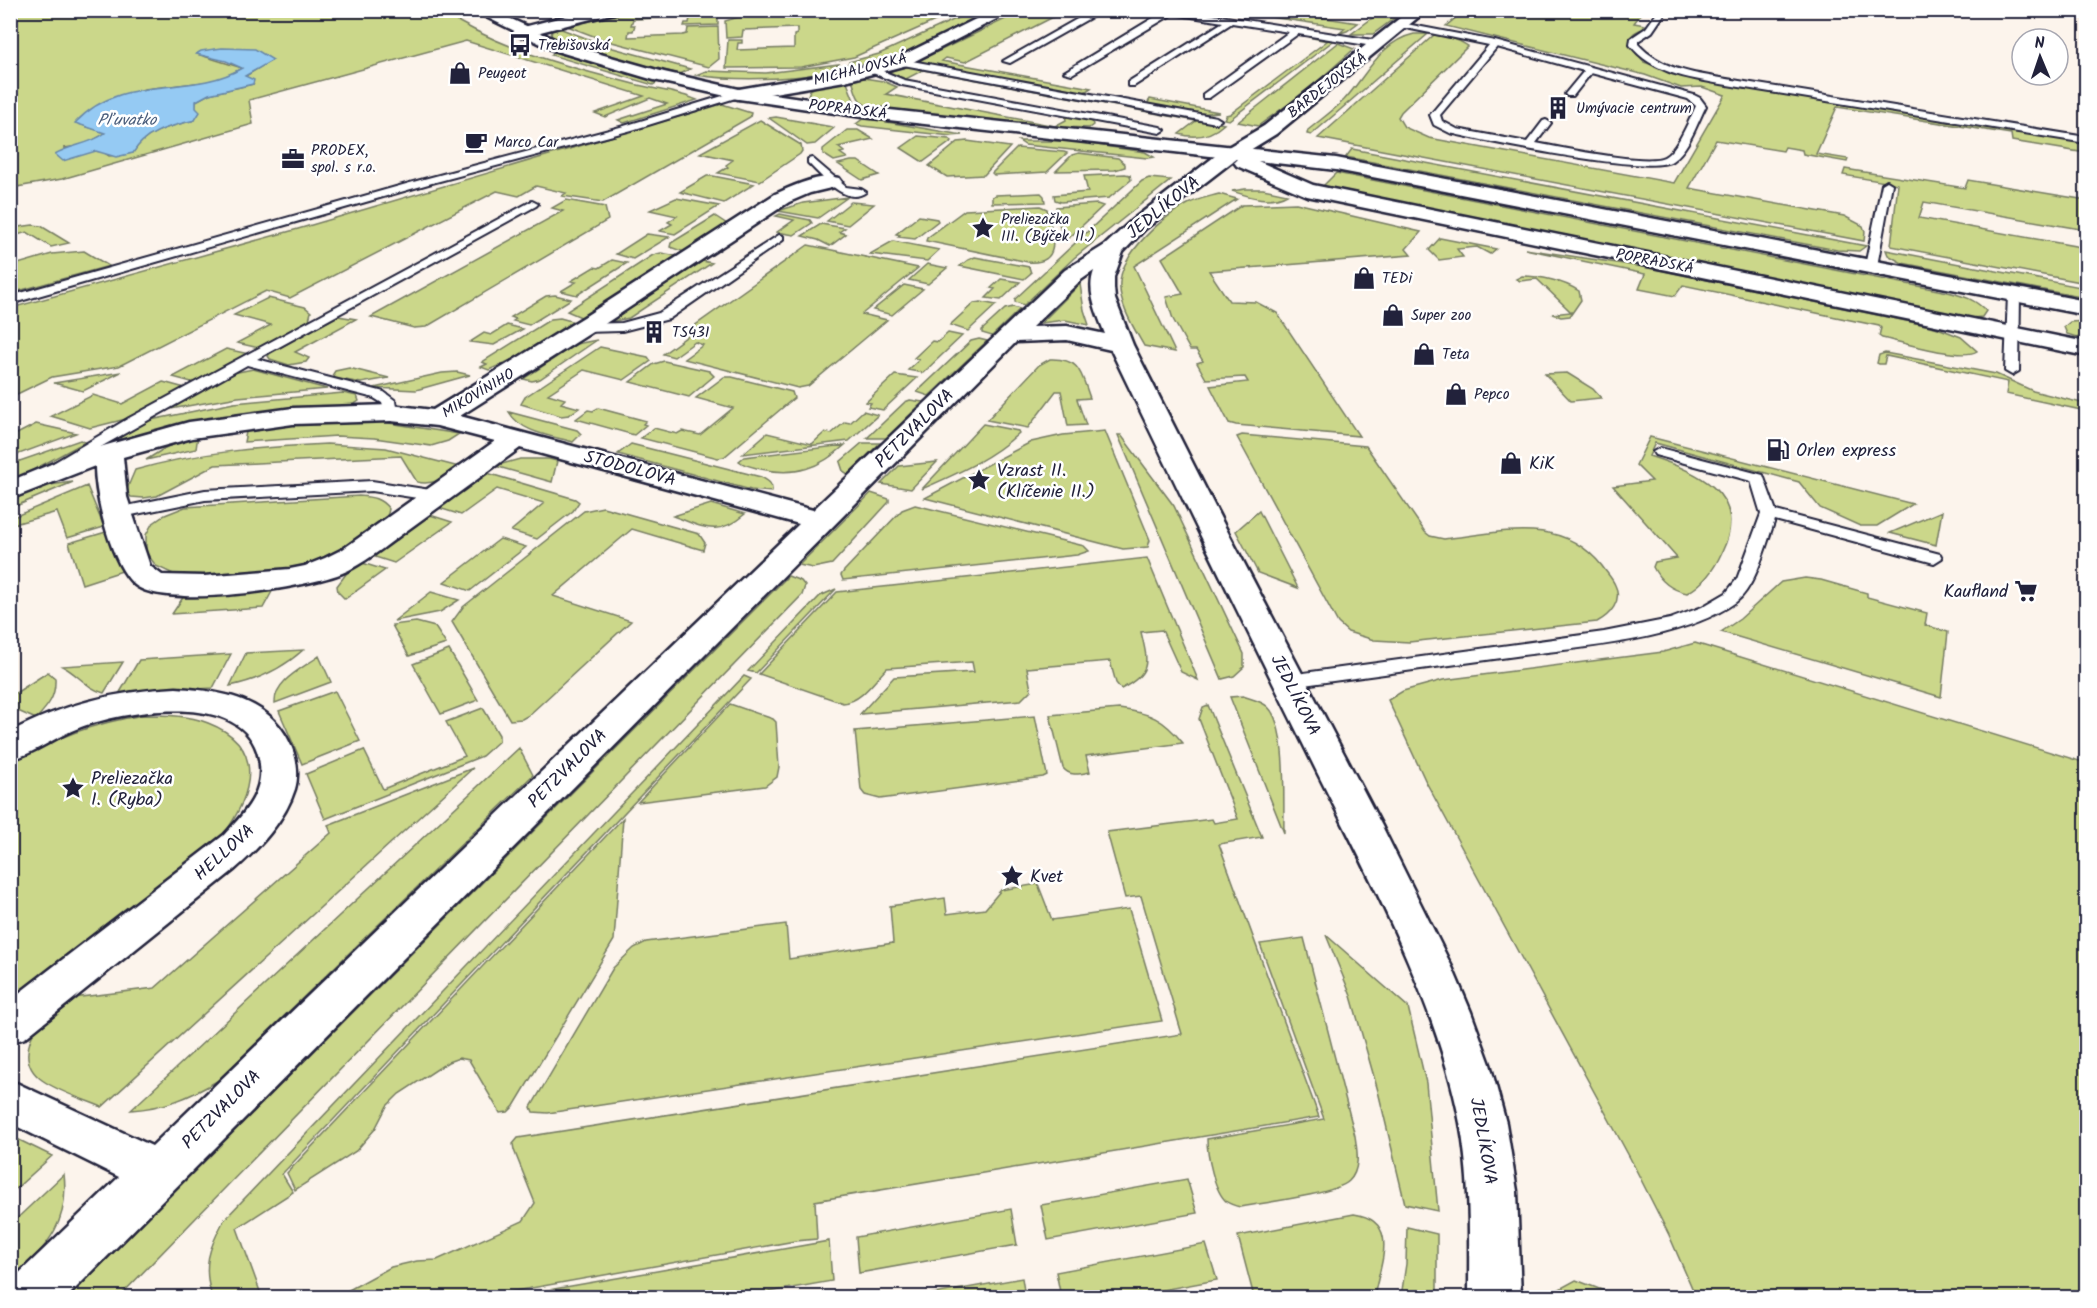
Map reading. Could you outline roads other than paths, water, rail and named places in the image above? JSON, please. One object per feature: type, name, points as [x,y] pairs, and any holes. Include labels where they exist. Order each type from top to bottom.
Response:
[{"type":"street","name":"POPRADSKÁ","points":[[479,10],[521,32],[560,47],[617,65],[739,93],[862,112],[1336,164],[2086,308]]},
{"type":"street","points":[[521,32],[609,10]]},
{"type":"street","points":[[642,10],[661,10]]},
{"type":"street","name":"MICHALOVSKÁ","points":[[739,93],[901,62],[1007,10]]},
{"type":"street","name":"BARDEJOVSKÁ","points":[[1230,154],[1270,130],[1418,12]]},
{"type":"street","name":"POPRADSKÁ","points":[[1230,154],[1270,175],[1307,190],[2086,349]]},
{"type":"street","name":"JEDLÍKOVA","points":[[1230,154],[1145,219],[1113,250],[1103,277],[1106,306],[1121,345],[1288,681],[1364,828],[1431,967],[1468,1064],[1484,1123],[1493,1191],[1495,1298]]},
{"type":"street","name":"MIKOVÍNIHO","points":[[391,408],[438,418],[584,328],[782,198],[803,189],[832,182]]},
{"type":"street","name":"PETZVALOVA","points":[[30,1298],[1010,335],[1073,275],[1113,250]]},
{"type":"street","points":[[1010,335],[1067,333],[1121,345]]},
{"type":"street","points":[[10,491],[33,480],[110,452],[209,427],[293,416],[391,408],[503,378],[496,421],[510,436],[437,496],[354,555],[318,572],[285,579],[183,585],[156,583],[144,577],[136,568],[117,513],[108,474],[110,452]]},
{"type":"street","name":"STODOLOVA","points":[[438,418],[821,521]]},
{"type":"street","name":"HELLOVA","points":[[10,748],[69,719],[99,711],[158,700],[213,701],[233,706],[265,730],[276,753],[280,777],[274,795],[252,830],[195,879],[10,1025]]},
{"type":"street","points":[[10,1100],[157,1172]]},
{"type":"lane","points":[[1007,61],[1100,10]]},
{"type":"lane","points":[[1393,10],[1418,12]]},
{"type":"lane","points":[[1663,10],[1649,30],[1634,40],[1634,45],[1648,59],[1673,70],[1721,81],[2086,140]]},
{"type":"lane","points":[[1069,72],[1167,11],[1379,44]]},
{"type":"lane","points":[[1131,84],[1230,21]]},
{"type":"lane","points":[[1404,25],[1495,44],[1697,100],[1701,106],[1674,153],[1662,161],[1640,162],[1454,131],[1442,126],[1435,119],[1435,115],[1495,44]]},
{"type":"lane","points":[[1206,96],[1297,31]]},
{"type":"lane","points":[[901,62],[1216,120]]},
{"type":"lane","points":[[871,69],[902,82],[1160,130]]},
{"type":"lane","points":[[1570,94],[1589,70]]},
{"type":"lane","points":[[10,300],[440,178],[628,128],[739,93]]},
{"type":"lane","points":[[1530,144],[1546,123]]},
{"type":"lane","points":[[812,161],[843,190],[861,192]]},
{"type":"lane","points":[[1871,266],[1887,184]]},
{"type":"lane","points":[[33,480],[134,420],[532,204]]},
{"type":"lane","points":[[584,328],[622,327],[664,316],[779,238]]},
{"type":"lane","points":[[2012,371],[2014,294]]},
{"type":"lane","points":[[245,360],[379,395],[386,398],[391,408]]},
{"type":"lane","points":[[1288,681],[1567,644],[1674,624],[1708,611],[1731,597],[1745,579],[1769,514],[1758,478],[1660,452]]},
{"type":"lane","points":[[117,513],[205,495],[348,487],[396,488],[437,496]]},
{"type":"lane","points":[[1769,514],[1934,558]]},
{"type":"water","name":"Pľuvatko","points":[[222,48],[255,49],[273,60],[245,76],[254,80],[253,84],[209,94],[196,101],[196,108],[200,112],[195,120],[152,134],[133,153],[116,157],[96,151],[63,161],[55,154],[93,140],[105,133],[75,123],[94,107],[114,97],[135,91],[200,82],[222,77],[242,68],[226,61],[196,54]]},
{"type":"place","name":"Trebišovská","points":[[520,45]]},
{"type":"place","name":"Peugeot","points":[[460,73]]},
{"type":"place","name":"Umývacie centrum","points":[[1558,108]]},
{"type":"place","name":"Marco Car","points":[[476,142]]},
{"type":"place","name":"PRODEX, spol. s r.o.","points":[[293,159]]},
{"type":"place","name":"Preliezačka III. (Býček II.)","points":[[983,228]]},
{"type":"place","name":"TEDi","points":[[1364,278]]},
{"type":"place","name":"Super zoo","points":[[1393,315]]},
{"type":"place","name":"TS431","points":[[654,332]]},
{"type":"place","name":"Teta","points":[[1424,354]]},
{"type":"place","name":"Pepco","points":[[1456,394]]},
{"type":"place","name":"Orlen express","points":[[1778,450]]},
{"type":"place","name":"KiK","points":[[1511,463]]},
{"type":"place","name":"Vzrast II. (Klíčenie II.)","points":[[979,480]]},
{"type":"place","name":"Kaufland","points":[[2026,591]]},
{"type":"place","name":"Preliezačka I. (Ryba)","points":[[73,788]]},
{"type":"place","name":"Kvet","points":[[1012,876]]}]
